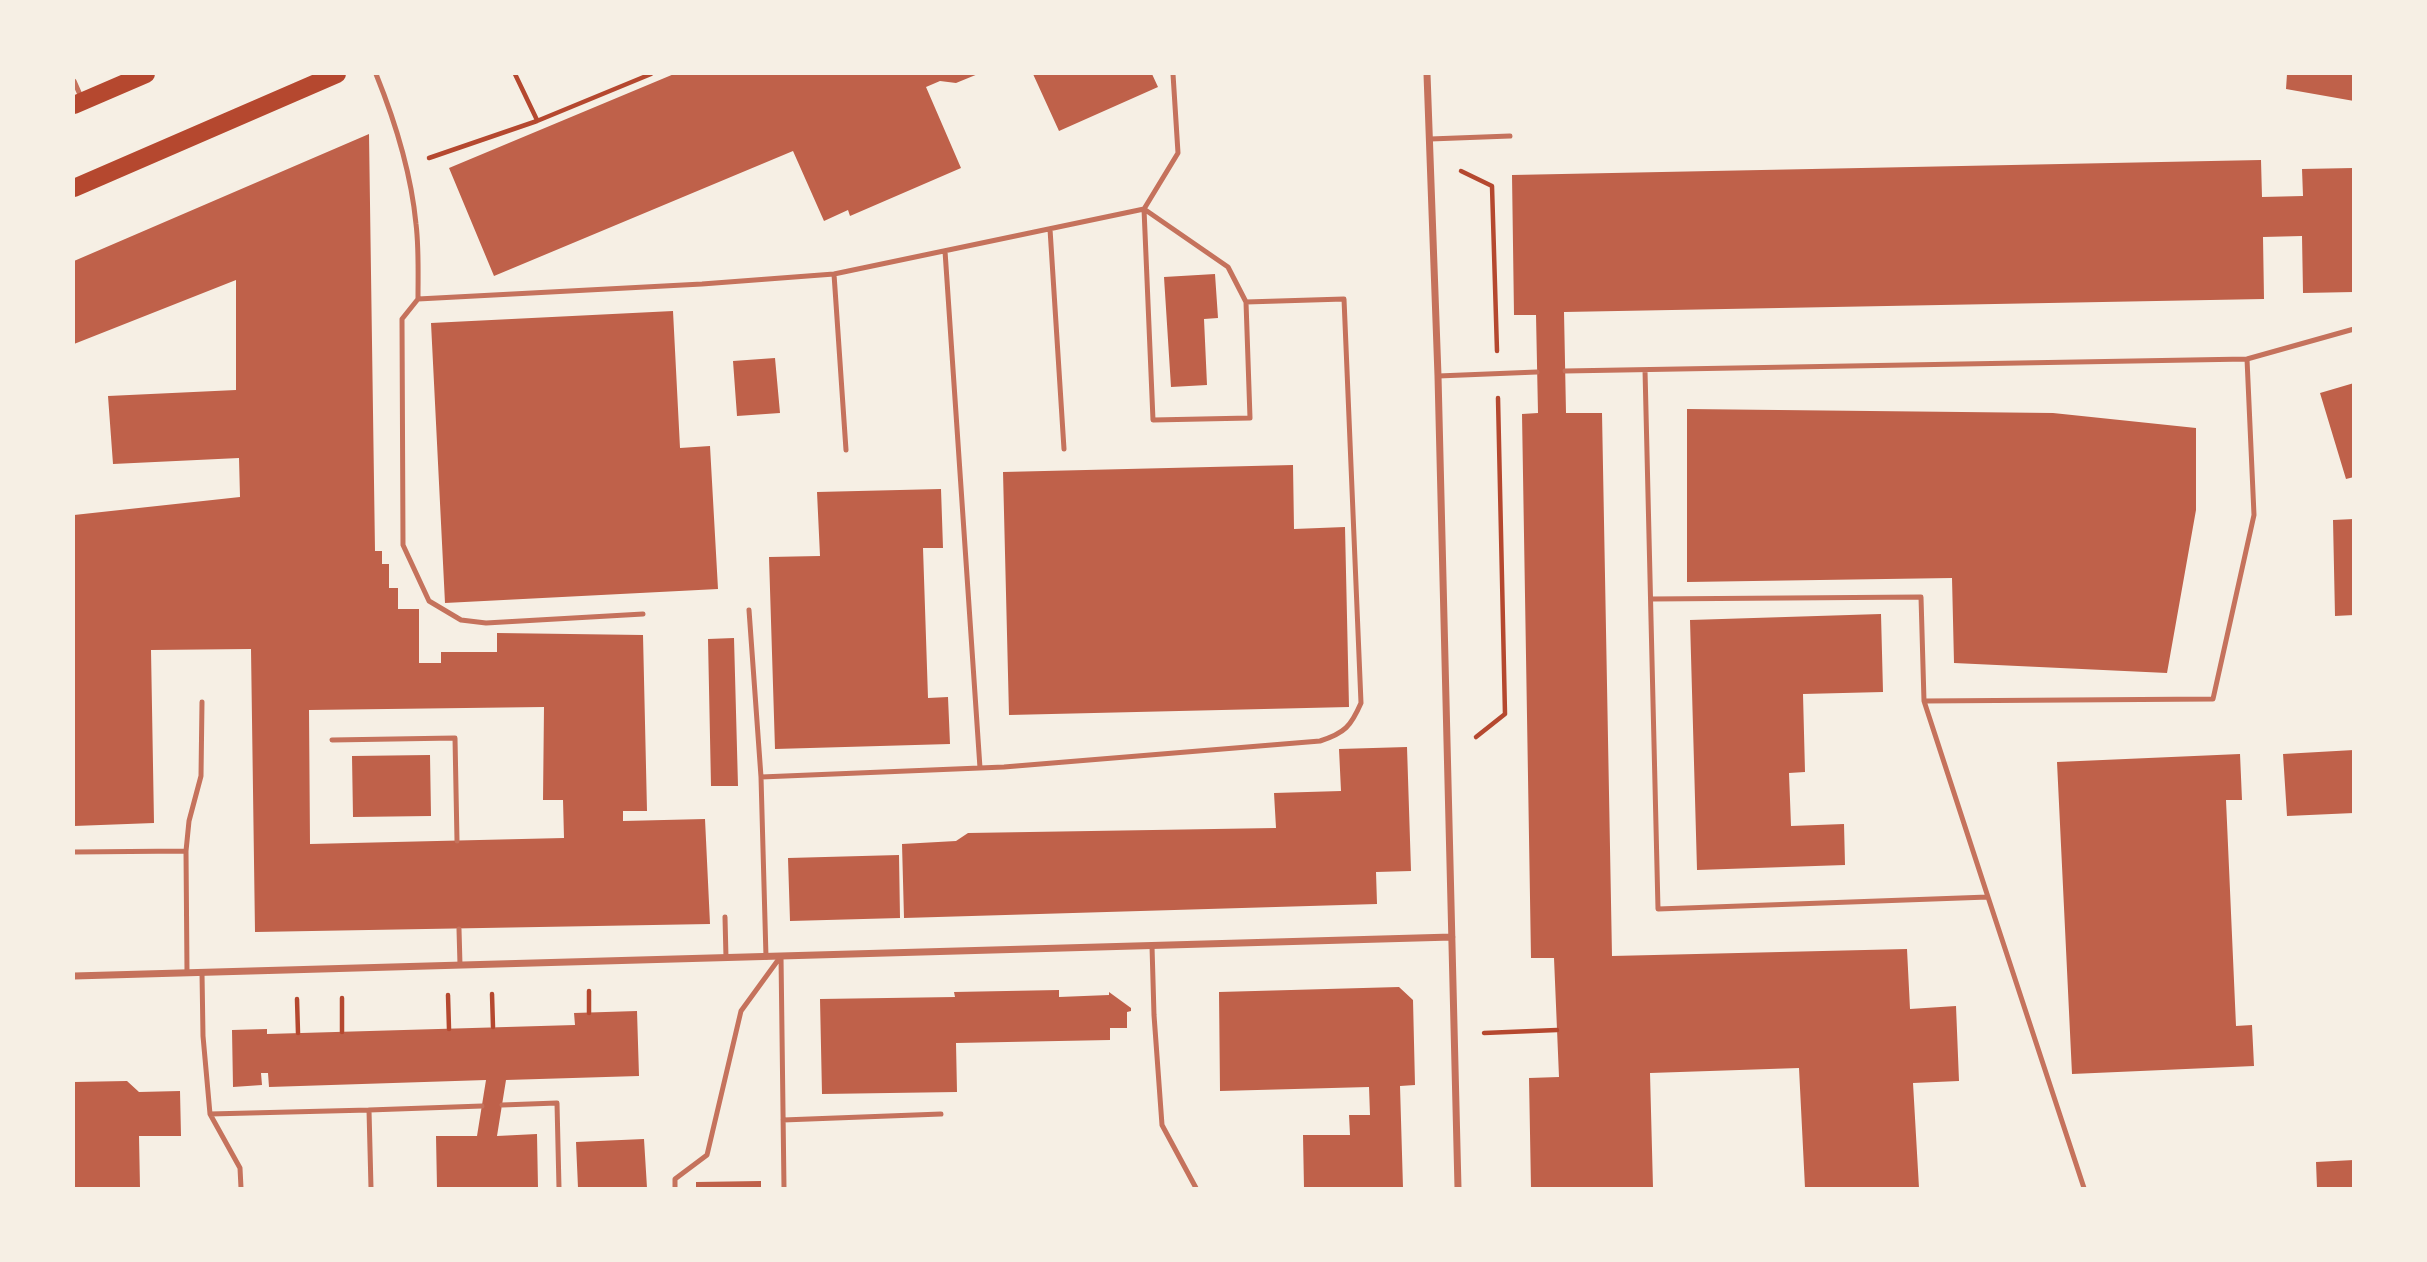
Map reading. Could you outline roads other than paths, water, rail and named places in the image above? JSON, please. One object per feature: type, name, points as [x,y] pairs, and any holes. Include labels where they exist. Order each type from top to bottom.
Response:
[{"type":"main road","points":[[78,103],[146,74]]},
{"type":"main road","points":[[74,188],[337,74]]},
{"type":"street","points":[[1427,74],[1438,376],[1458,1188]]},
{"type":"street","points":[[74,976],[1452,937]]},
{"type":"lane","points":[[376,74],[392,112],[416,226],[418,299],[402,319],[403,545],[429,601],[461,620],[486,623],[643,614]]},
{"type":"lane","points":[[418,299],[834,274],[1143,209],[1228,267],[1246,302],[1250,418],[1153,420],[1143,209],[1178,153],[1173,74]]},
{"type":"lane","points":[[74,80],[78,103]]},
{"type":"lane","points":[[1430,139],[1510,136]]},
{"type":"lane","points":[[1050,229],[1064,449]]},
{"type":"lane","points":[[944,251],[980,768]]},
{"type":"lane","points":[[834,274],[846,450]]},
{"type":"lane","points":[[761,777],[980,768],[1320,741],[1339,735],[1353,722],[1362,703],[1344,299],[1246,302]]},
{"type":"lane","points":[[1565,372],[2247,359],[2354,329]]},
{"type":"lane","points":[[1924,701],[2213,699],[2254,515],[2247,359]]},
{"type":"lane","points":[[1645,370],[1658,909],[1988,897]]},
{"type":"lane","points":[[1438,376],[1537,372]]},
{"type":"lane","points":[[1651,598],[1921,597],[1924,701],[2084,1188]]},
{"type":"lane","points":[[749,610],[761,777],[766,957]]},
{"type":"lane","points":[[187,973],[186,851],[189,821],[201,776],[201,702]]},
{"type":"lane","points":[[332,740],[455,737],[457,841]]},
{"type":"lane","points":[[74,852],[186,851]]},
{"type":"lane","points":[[725,917],[726,958]]},
{"type":"lane","points":[[459,929],[460,965]]},
{"type":"lane","points":[[1152,946],[1162,1125],[1196,1188]]},
{"type":"lane","points":[[781,956],[785,1188]]},
{"type":"lane","points":[[676,1188],[675,1179],[707,1154],[741,1011],[781,956]]},
{"type":"lane","points":[[201,973],[210,1114],[240,1168],[241,1188]]},
{"type":"lane","points":[[502,1105],[557,1103],[559,1188]]},
{"type":"lane","points":[[210,1114],[482,1106]]},
{"type":"lane","points":[[369,1110],[371,1188]]},
{"type":"lane","points":[[783,1120],[941,1114]]}]
